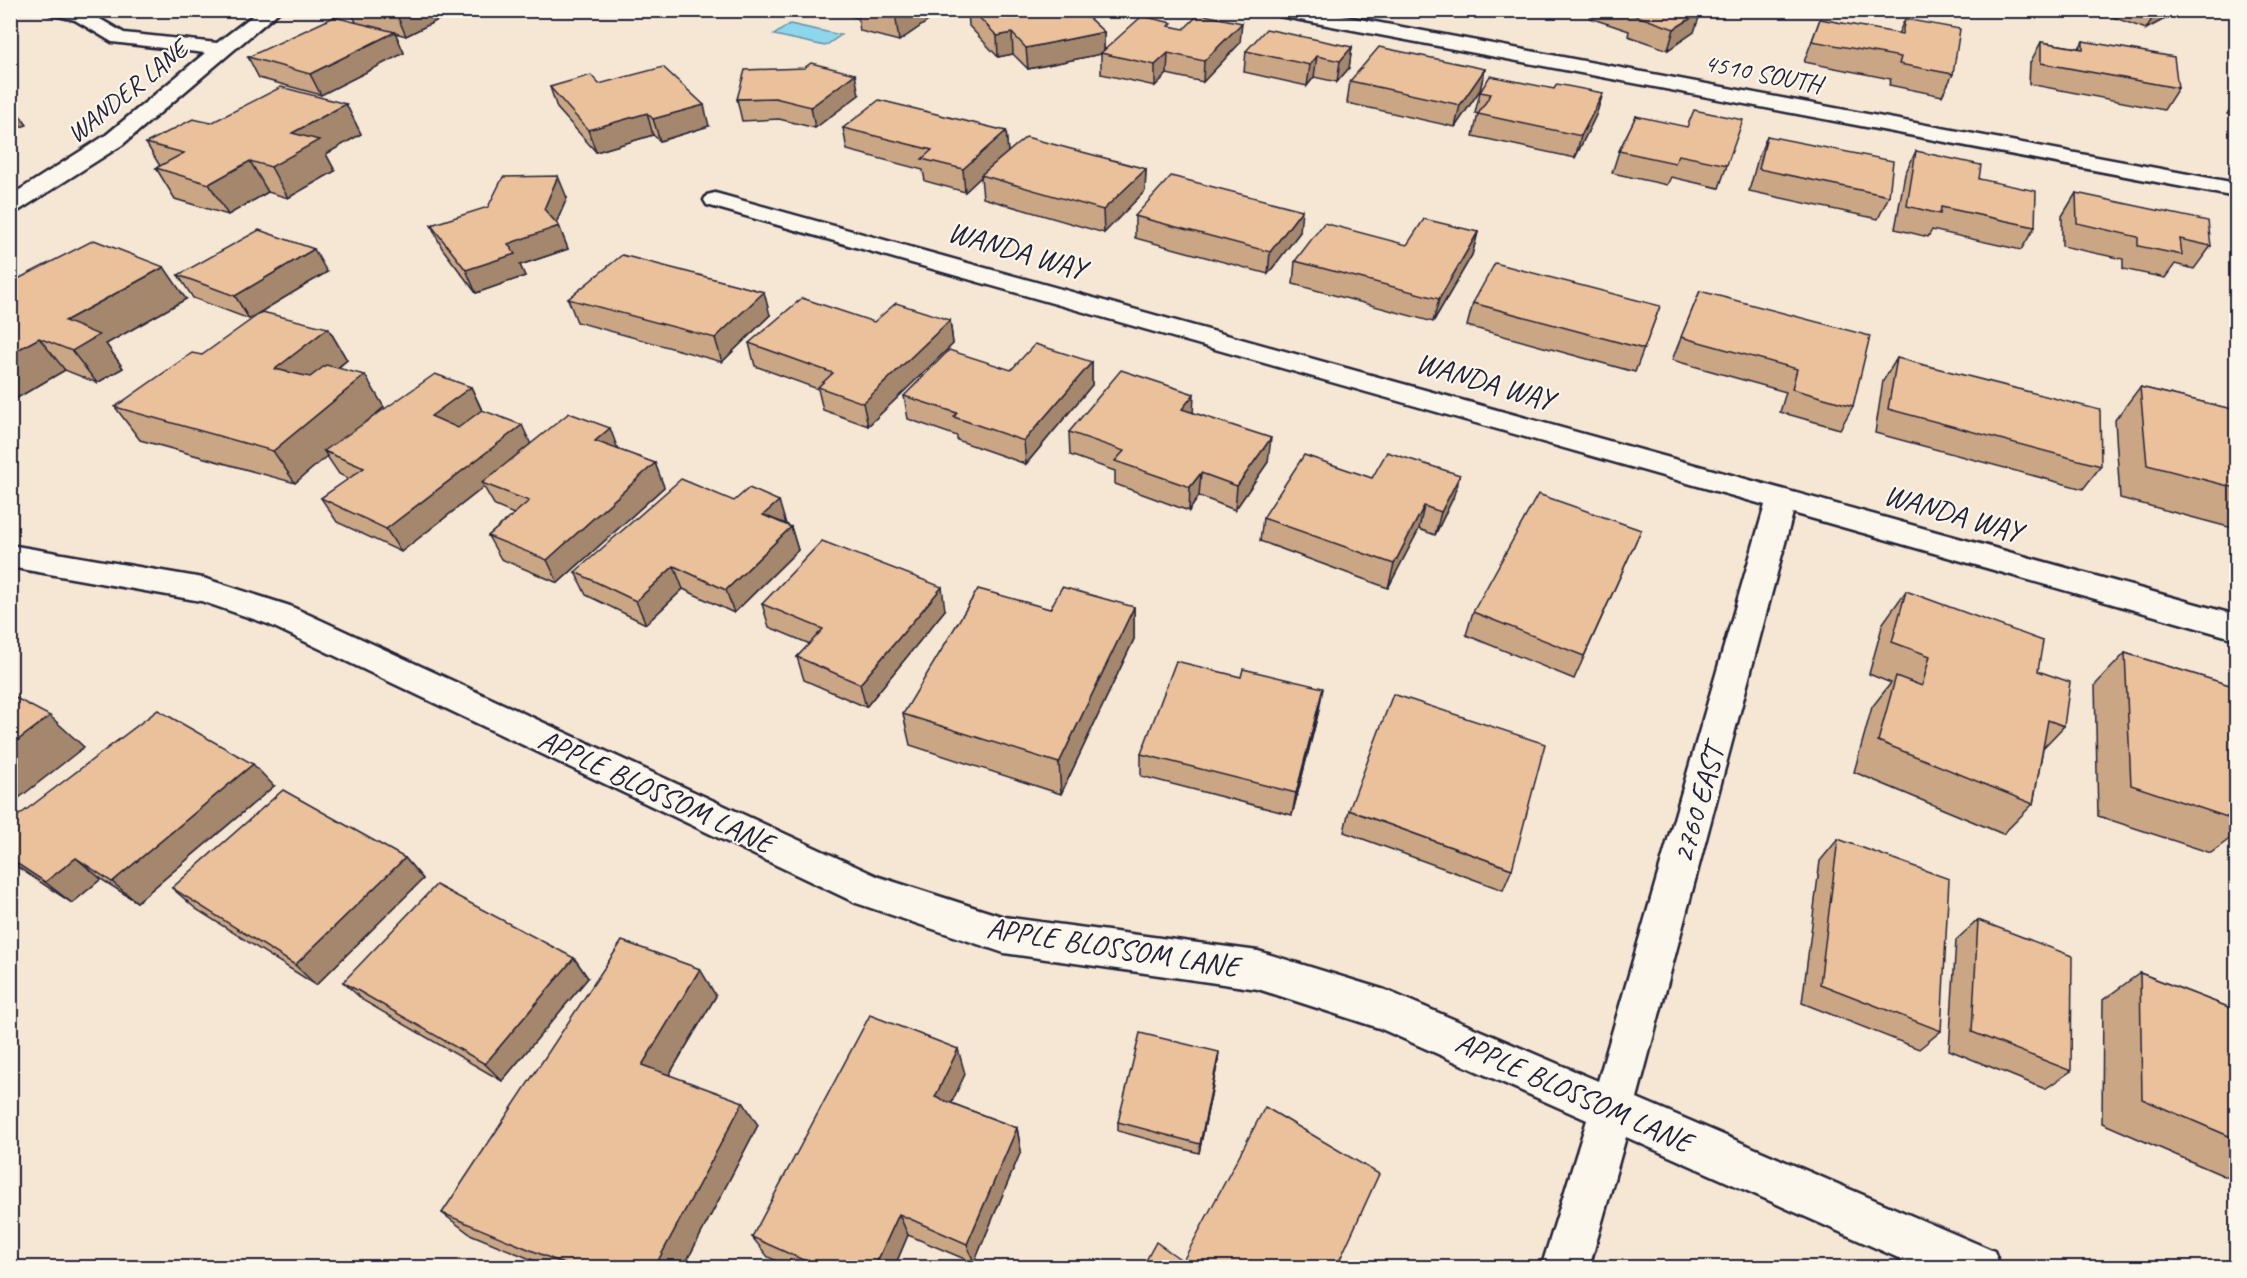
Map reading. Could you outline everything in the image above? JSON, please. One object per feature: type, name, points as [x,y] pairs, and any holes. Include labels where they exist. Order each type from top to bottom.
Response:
[{"type":"street","points":[[56,10],[81,16],[119,38],[221,49]]},
{"type":"street","name":"WANDER LANE","points":[[10,206],[114,140],[221,49],[272,10]]},
{"type":"street","name":"4510 SOUTH","points":[[1279,10],[2236,190]]},
{"type":"street","points":[[1376,29],[1412,14]]},
{"type":"street","name":"WANDA WAY","points":[[716,200],[2236,627]]},
{"type":"street","name":"2760 EAST","points":[[1565,1268],[1612,1109],[1782,498]]},
{"type":"street","name":"APPLE BLOSSOM LANE","points":[[10,556],[203,590],[279,615],[870,891],[1004,935],[1258,970],[1384,1010],[1977,1268]]},
{"type":"water","points":[[790,24],[841,35],[825,46],[774,35]]},
{"type":"building","points":[[379,10],[407,10],[397,15]]},
{"type":"building","points":[[972,10],[1080,10],[1104,32],[1026,48],[1012,33],[997,36]]},
{"type":"building","points":[[1634,10],[1696,10],[1701,12],[1674,29],[1634,15],[1639,12]]},
{"type":"building","points":[[1199,14],[1242,23],[1204,61],[1168,53],[1155,65],[1101,53],[1142,16],[1172,23],[1169,26],[1184,29]]},
{"type":"building","points":[[334,17],[395,32],[310,74],[248,57]]},
{"type":"building","points":[[1820,19],[1902,34],[1905,19],[1960,29],[1953,74],[1899,64],[1901,57],[1812,41]]},
{"type":"building","points":[[1266,29],[1352,47],[1340,61],[1317,56],[1310,65],[1246,51]]},
{"type":"building","points":[[2083,41],[2174,57],[2178,88],[2041,63],[2041,42],[2083,49]]},
{"type":"building","points":[[1379,47],[1485,69],[1460,105],[1350,81]]},
{"type":"building","points":[[811,63],[855,74],[811,107],[775,98],[737,99],[745,70],[804,68]]},
{"type":"building","points":[[663,67],[704,105],[653,119],[647,113],[588,130],[550,87],[591,75],[599,84]]},
{"type":"building","points":[[1490,76],[1554,89],[1557,84],[1603,93],[1581,136],[1478,114],[1491,94],[1480,92]]},
{"type":"building","points":[[281,87],[346,104],[292,133],[319,140],[271,167],[250,161],[209,184],[156,168],[184,153],[146,143],[193,119],[211,123]]},
{"type":"building","points":[[879,100],[1006,131],[963,169],[922,159],[932,150],[843,128]]},
{"type":"building","points":[[1694,110],[1743,120],[1727,165],[1679,155],[1675,163],[1619,151],[1636,116],[1687,127]]},
{"type":"building","points":[[1767,136],[1893,161],[1889,196],[1759,169]]},
{"type":"building","points":[[1026,137],[1146,169],[1103,210],[981,175]]},
{"type":"building","points":[[1916,151],[1981,165],[1979,179],[2036,191],[2035,227],[1941,207],[1940,214],[1907,206]]},
{"type":"building","points":[[558,176],[544,209],[559,226],[508,244],[515,254],[466,270],[431,225],[488,207],[503,177]]},
{"type":"building","points":[[1171,176],[1302,210],[1270,252],[1135,216]]},
{"type":"building","points":[[2076,193],[2208,221],[2211,246],[2180,239],[2182,255],[2138,246],[2138,237],[2077,223]]},
{"type":"building","points":[[1424,219],[1478,232],[1439,299],[1295,261],[1324,223],[1407,245]]},
{"type":"building","points":[[259,230],[314,249],[235,296],[178,275]]},
{"type":"building","points":[[94,240],[164,267],[65,321],[99,335],[72,351],[39,338],[10,354],[10,283]]},
{"type":"building","points":[[622,255],[764,292],[715,338],[568,299]]},
{"type":"building","points":[[1495,263],[1660,306],[1644,349],[1473,303]]},
{"type":"building","points":[[1700,291],[1870,336],[1853,406],[1792,389],[1797,369],[1681,337]]},
{"type":"building","points":[[802,298],[874,322],[896,303],[950,320],[863,403],[818,387],[833,373],[749,343]]},
{"type":"building","points":[[262,312],[328,328],[275,369],[310,377],[326,365],[365,375],[273,451],[115,407],[192,353],[202,355]]},
{"type":"building","points":[[1035,344],[1092,362],[1024,441],[954,417],[957,413],[904,396],[949,350],[1011,370]]},
{"type":"building","points":[[1897,358],[2100,410],[2101,466],[1888,409]]},
{"type":"building","points":[[1121,370],[1194,394],[1182,409],[1271,438],[1237,486],[1201,473],[1190,487],[1115,461],[1124,451],[1069,432]]},
{"type":"building","points":[[435,374],[471,387],[431,416],[458,428],[482,410],[522,425],[386,529],[321,498],[364,468],[324,451]]},
{"type":"building","points":[[2140,387],[2236,410],[2236,488],[2147,465]]},
{"type":"building","points":[[569,413],[610,428],[595,441],[655,463],[547,560],[488,536],[529,501],[482,483]]},
{"type":"building","points":[[1387,452],[1460,475],[1441,512],[1424,506],[1394,564],[1263,518],[1304,455],[1372,478]]},
{"type":"building","points":[[681,479],[734,501],[749,488],[779,501],[763,515],[791,527],[726,590],[674,566],[636,601],[575,572]]},
{"type":"building","points":[[1538,494],[1641,530],[1584,656],[1473,612]]},
{"type":"building","points":[[822,541],[942,587],[860,684],[797,657],[823,629],[762,604]]},
{"type":"building","points":[[1062,587],[1134,607],[1059,763],[903,714],[978,589],[1050,609]]},
{"type":"building","points":[[1906,591],[2043,641],[2038,671],[2070,682],[2064,726],[2048,720],[2033,804],[1878,741],[1896,676],[1922,686],[1930,656],[1892,642]]},
{"type":"building","points":[[2125,653],[2236,687],[2236,820],[2131,785]]},
{"type":"building","points":[[1176,661],[1241,677],[1243,669],[1323,688],[1296,793],[1141,754]]},
{"type":"building","points":[[1393,694],[1545,744],[1512,869],[1349,810]]},
{"type":"building","points":[[10,695],[50,716],[10,746]]},
{"type":"building","points":[[158,710],[253,764],[112,882],[76,858],[45,882],[10,859],[10,822]]},
{"type":"building","points":[[283,790],[405,858],[295,965],[172,888]]},
{"type":"building","points":[[1838,839],[1949,879],[1941,1031],[1820,984]]},
{"type":"building","points":[[436,885],[574,958],[485,1064],[343,982]]},
{"type":"building","points":[[1978,920],[2072,956],[2071,1071],[1972,1032]]},
{"type":"building","points":[[622,941],[700,969],[642,1065],[743,1102],[654,1268],[574,1268],[442,1213]]},
{"type":"building","points":[[2140,973],[2236,1010],[2236,1139],[2142,1099]]},
{"type":"building","points":[[870,1015],[958,1049],[935,1097],[1017,1128],[967,1244],[899,1214],[874,1268],[821,1268],[752,1237]]},
{"type":"building","points":[[1140,1033],[1219,1052],[1200,1144],[1118,1122]]},
{"type":"building","points":[[1265,1107],[1379,1174],[1336,1268],[1142,1268],[1156,1242],[1183,1261]]}]
